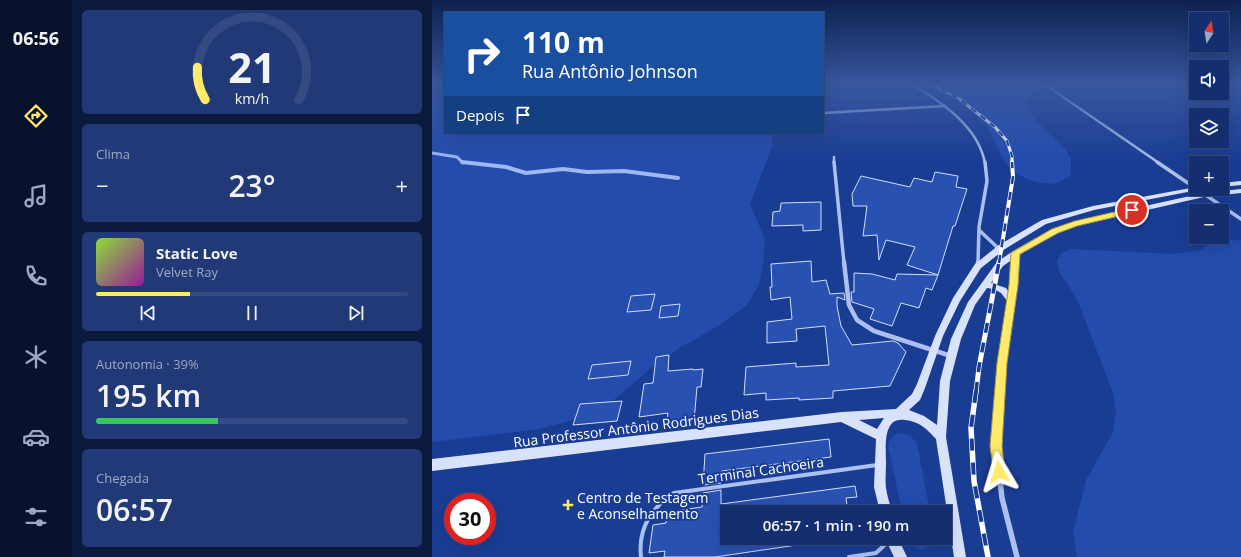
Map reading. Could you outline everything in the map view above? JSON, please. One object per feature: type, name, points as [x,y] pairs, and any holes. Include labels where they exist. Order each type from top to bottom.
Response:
[{"type":"main road","points":[[1229,184],[1241,182]]},
{"type":"main road","points":[[884,505],[880,487],[879,464],[880,436],[884,425],[889,419],[899,413],[916,397],[922,385],[933,351],[956,300],[978,266],[999,249],[1044,222],[1093,208],[1189,190]]},
{"type":"main road","points":[[1229,192],[1241,190]]},
{"type":"main road","points":[[959,555],[940,437],[942,395],[956,339],[971,304],[1000,264],[1016,253],[1055,231],[1075,224],[1200,196]]},
{"type":"main road","points":[[984,285],[990,285],[1001,289],[1009,296],[1011,300]]},
{"type":"main road","name":"Rua Professor Antônio Rodrigues Dias","points":[[432,465],[842,417],[899,413],[916,416],[926,421],[940,437]]},
{"type":"main road","points":[[842,417],[880,436]]},
{"type":"main road","points":[[895,545],[901,557]]},
{"type":"street","points":[[824,113],[875,110]]},
{"type":"street","points":[[949,110],[972,133],[981,149],[987,171],[979,230],[978,266]]},
{"type":"street","points":[[1082,110],[1189,184]]},
{"type":"street","points":[[834,157],[839,222],[849,305],[857,320],[874,331],[951,356]]},
{"type":"street","points":[[1206,196],[1241,219]]},
{"type":"street","points":[[979,230],[999,249]]},
{"type":"street","points":[[1016,253],[1014,285],[1002,363],[996,446],[1002,498],[1017,557]]},
{"type":"lane","name":"Terminal Cachoeira","points":[[641,557],[641,539],[648,518],[663,500],[674,493],[879,464]]},
{"type":"lane","points":[[849,557],[876,553],[884,545]]},
{"type":"shaded area","points":[[432,110],[444,110],[444,134],[772,134],[772,147],[750,204],[765,239],[763,264],[759,285],[747,305],[718,326],[681,347],[651,368],[615,399],[588,416],[539,429],[432,442]]},
{"type":"shaded area","points":[[971,110],[1028,110],[1033,118],[1063,147],[1070,156],[1070,176],[1050,184],[1030,180],[1018,174],[1005,162],[989,131]]},
{"type":"shaded area","points":[[1229,239],[1241,241],[1241,557],[1077,557],[1073,532],[1086,480],[1113,432],[1116,411],[1113,393],[1079,304],[1060,274],[1057,260],[1062,253],[1071,249],[1173,254],[1201,250],[1210,244],[1229,244]]},
{"type":"shaded area","points":[[900,433],[910,435],[917,444],[929,505],[901,505],[888,445],[892,437]]},
{"type":"shaded area","points":[[911,545],[931,545],[930,547],[920,550]]},
{"type":"building","points":[[935,172],[958,176],[956,187],[967,189],[955,226],[953,226],[938,275],[907,265],[915,247],[886,240],[879,260],[877,235],[863,236],[867,206],[853,206],[852,194],[861,176],[910,187],[914,178],[932,182]]},
{"type":"building","points":[[821,202],[821,230],[803,231],[803,225],[772,226],[773,212],[780,211],[781,203]]},
{"type":"building","points":[[811,261],[812,282],[826,280],[830,294],[844,293],[845,300],[837,297],[837,306],[841,326],[852,345],[893,341],[898,343],[906,352],[890,386],[833,391],[833,398],[766,400],[766,393],[744,395],[746,367],[796,363],[796,367],[829,365],[825,326],[796,329],[797,341],[767,343],[767,322],[792,319],[790,297],[771,300],[771,264]]},
{"type":"building","points":[[854,273],[872,274],[895,280],[897,274],[938,275],[932,290],[926,288],[919,308],[901,303],[892,326],[870,319],[874,309],[852,302],[851,292],[854,292]]},
{"type":"building","points":[[655,294],[651,310],[627,312],[631,296]]},
{"type":"building","points":[[680,304],[678,316],[659,318],[661,306]]},
{"type":"building","points":[[669,355],[668,371],[703,369],[701,387],[697,387],[694,421],[666,424],[668,413],[639,417],[644,384],[653,383],[656,357]]},
{"type":"building","points":[[631,361],[628,375],[588,379],[592,365]]},
{"type":"building","points":[[622,401],[617,421],[573,425],[580,404]]},
{"type":"building","points":[[829,439],[831,457],[722,471],[721,483],[703,485],[705,454]]},
{"type":"building","points":[[855,486],[857,497],[846,498],[847,505],[720,505],[720,545],[797,545],[715,557],[664,557],[665,551],[649,553],[653,525],[666,523],[667,512],[702,507],[703,493],[721,490],[721,504]]},
{"type":"waterway","points":[[432,153],[457,157],[462,162]]},
{"type":"waterway","points":[[462,162],[506,167],[526,173],[563,169],[587,172],[624,171],[678,178]]},
{"type":"railway","points":[[973,110],[995,127],[1007,141],[1012,156],[1012,162]]},
{"type":"railway","points":[[999,263],[1013,177],[1012,162]]},
{"type":"railway","points":[[976,392],[979,367],[999,262]]},
{"type":"railway","points":[[976,391],[971,428],[974,481],[988,557]]},
{"type":"place","name":"Centro de Testagem e Aconselhamento","points":[[568,505]]},
{"type":"route","points":[[999,472],[996,446],[1002,363],[1014,285],[1016,253],[1055,231],[1075,224],[1132,210]]}]
